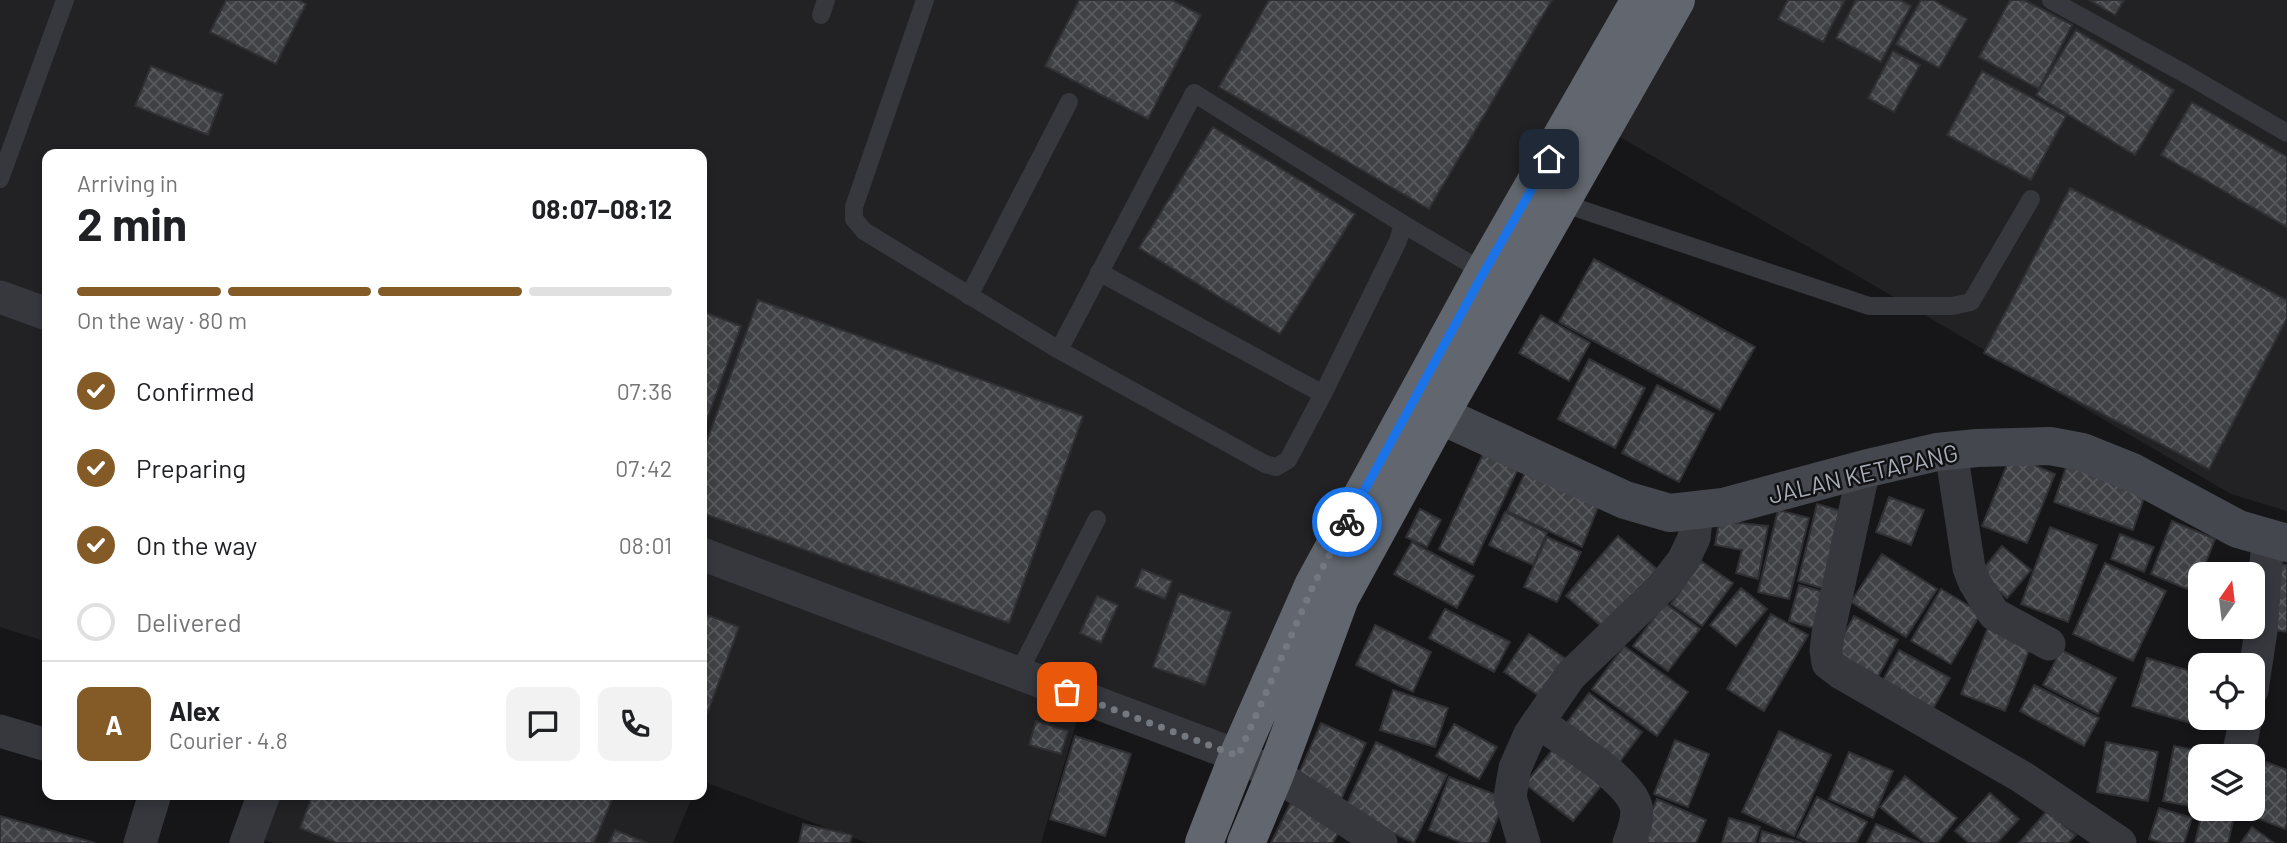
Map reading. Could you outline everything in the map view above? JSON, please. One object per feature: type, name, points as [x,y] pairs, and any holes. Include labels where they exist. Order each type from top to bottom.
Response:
[{"type":"highway","points":[[1204,843],[1238,756],[1314,584],[1484,272],[1640,0]]},
{"type":"highway","points":[[1247,843],[1340,598],[1440,415],[1676,0]]},
{"type":"street","points":[[0,296],[42,312]]},
{"type":"street","name":"JALAN KETAPANG","points":[[1440,415],[1625,500],[1670,513],[1723,507],[1937,452],[2050,446],[2082,452],[2132,472],[2238,529],[2278,541]]},
{"type":"street","points":[[1951,451],[1969,568],[1975,583],[1994,614],[2049,643]]},
{"type":"street","points":[[1864,469],[1828,634],[1828,663],[2022,777],[2120,843]]},
{"type":"street","points":[[1524,843],[1510,797],[1515,768],[1530,734],[1570,677],[1665,584],[1683,561],[1694,538],[1697,511]]},
{"type":"street","points":[[2258,653],[2278,541]]},
{"type":"street","points":[[707,556],[1238,756],[1275,774],[1381,843]]},
{"type":"street","points":[[1538,722],[1607,771],[1632,796],[1637,808],[1635,827],[1629,843]]},
{"type":"street","points":[[0,731],[42,744]]},
{"type":"street","points":[[141,843],[153,800]]},
{"type":"street","points":[[246,843],[262,800]]},
{"type":"lane","points":[[0,179],[65,0]]},
{"type":"lane","points":[[925,0],[854,207],[855,219],[864,231],[1059,350],[1265,464],[1276,467],[1288,460],[1398,241],[1403,224]]},
{"type":"lane","points":[[2051,0],[2287,134]]},
{"type":"lane","points":[[1059,350],[1194,93],[1484,272]]},
{"type":"lane","points":[[969,296],[1069,102]]},
{"type":"lane","points":[[1562,204],[1869,306],[1938,306],[1971,302],[2031,200]]},
{"type":"lane","points":[[1099,272],[1323,394]]},
{"type":"lane","points":[[1018,674],[1097,519]]},
{"type":"shaded area","points":[[0,0],[2287,0],[2287,511],[2231,494],[1560,102],[1311,549],[1222,744],[1087,686],[1041,843],[867,843],[707,783],[707,149],[42,149],[42,640],[0,627]]},
{"type":"shaded area","points":[[245,800],[691,800],[673,843],[273,843],[241,832]]},
{"type":"building","points":[[226,0],[299,0],[306,4],[276,64],[210,32]]},
{"type":"building","points":[[1079,0],[1172,0],[1201,15],[1148,119],[1045,66]]},
{"type":"building","points":[[1269,0],[1552,0],[1429,209],[1219,87]]},
{"type":"building","points":[[1788,0],[1845,0],[1823,42],[1778,19]]},
{"type":"building","points":[[1856,0],[1900,0],[1911,6],[1881,62],[1836,38]]},
{"type":"building","points":[[1921,0],[1933,0],[1967,19],[1939,68],[1896,44]]},
{"type":"building","points":[[2010,0],[2024,0],[2072,25],[2039,89],[1979,57]]},
{"type":"building","points":[[2089,0],[2124,0],[2115,15]]},
{"type":"building","points":[[2076,30],[2174,90],[2135,155],[2036,95]]},
{"type":"building","points":[[1893,51],[1920,65],[1894,112],[1868,98]]},
{"type":"building","points":[[151,66],[223,94],[208,135],[135,106]]},
{"type":"building","points":[[1982,71],[2066,116],[2031,180],[1947,135]]},
{"type":"building","points":[[2192,102],[2287,157],[2287,227],[2161,155]]},
{"type":"building","points":[[1213,127],[1355,214],[1280,334],[1139,248]]},
{"type":"building","points":[[2070,188],[2287,300],[2287,318],[2209,469],[1984,353]]},
{"type":"building","points":[[1594,259],[1755,347],[1720,410],[1559,322]]},
{"type":"building","points":[[758,300],[1083,416],[1009,623],[707,515],[707,440]]},
{"type":"building","points":[[707,313],[741,326],[707,419]]},
{"type":"building","points":[[1541,315],[1590,343],[1569,381],[1519,353]]},
{"type":"building","points":[[1589,359],[1645,388],[1615,448],[1558,419]]},
{"type":"building","points":[[1657,385],[1714,414],[1679,482],[1622,453]]},
{"type":"building","points":[[1484,452],[1518,469],[1473,565],[1439,549]]},
{"type":"building","points":[[2011,455],[2055,474],[2027,543],[1982,526]]},
{"type":"building","points":[[2069,459],[2148,486],[2133,530],[2054,502]]},
{"type":"building","points":[[1526,471],[1599,505],[1582,547],[1507,511]]},
{"type":"building","points":[[1889,497],[1924,510],[1911,545],[1876,532]]},
{"type":"building","points":[[1817,504],[1852,514],[1832,591],[1798,581]]},
{"type":"building","points":[[1420,509],[1441,520],[1427,547],[1406,537]]},
{"type":"building","points":[[1778,510],[1809,518],[1789,599],[1758,592]]},
{"type":"building","points":[[1505,512],[1547,533],[1533,565],[1489,545]]},
{"type":"building","points":[[1719,521],[1768,526],[1758,579],[1736,573],[1742,550],[1715,545]]},
{"type":"building","points":[[2172,521],[2215,539],[2206,562],[2188,562],[2188,589],[2151,574]]},
{"type":"building","points":[[2050,527],[2097,545],[2068,622],[2021,604]]},
{"type":"building","points":[[2120,534],[2154,547],[2144,572],[2111,559]]},
{"type":"building","points":[[1618,536],[1657,569],[1605,629],[1566,596]]},
{"type":"building","points":[[1547,537],[1581,552],[1557,602],[1524,587]]},
{"type":"building","points":[[1412,542],[1474,576],[1457,608],[1394,574]]},
{"type":"building","points":[[2002,546],[2031,570],[2007,598],[1979,574]]},
{"type":"building","points":[[1882,554],[1937,589],[1906,637],[1851,602]]},
{"type":"building","points":[[1701,561],[1733,583],[1702,626],[1671,604]]},
{"type":"building","points":[[2105,563],[2166,591],[2133,661],[2073,634]]},
{"type":"building","points":[[2279,564],[2287,565],[2287,632],[2268,629]]},
{"type":"building","points":[[1142,569],[1172,581],[1165,599],[1135,587]]},
{"type":"building","points":[[1799,585],[1835,595],[1825,631],[1789,621]]},
{"type":"building","points":[[1741,588],[1767,609],[1736,646],[1710,625]]},
{"type":"building","points":[[1941,589],[1981,613],[1951,664],[1911,641]]},
{"type":"building","points":[[1179,593],[1231,612],[1205,685],[1153,667]]},
{"type":"building","points":[[1097,596],[1118,605],[1101,643],[1080,633]]},
{"type":"building","points":[[1665,603],[1700,629],[1668,671],[1633,646]]},
{"type":"building","points":[[1445,609],[1510,642],[1494,672],[1429,638]]},
{"type":"building","points":[[1771,614],[1808,635],[1764,711],[1727,689]]},
{"type":"building","points":[[707,615],[739,627],[707,714]]},
{"type":"building","points":[[1854,616],[1898,640],[1875,682],[1831,658]]},
{"type":"building","points":[[1375,625],[1431,652],[1413,692],[1356,665]]},
{"type":"building","points":[[1989,625],[2032,643],[2005,711],[1961,694]]},
{"type":"building","points":[[1529,634],[1569,661],[1544,699],[1504,672]]},
{"type":"building","points":[[1624,646],[1688,692],[1657,736],[1592,689]]},
{"type":"building","points":[[1899,650],[1950,678],[1933,709],[1882,682]]},
{"type":"building","points":[[2061,650],[2116,678],[2098,714],[2043,685]]},
{"type":"building","points":[[2147,658],[2188,670],[2188,722],[2132,706]]},
{"type":"building","points":[[2034,685],[2099,718],[2084,746],[2020,711]]},
{"type":"building","points":[[1393,690],[1448,708],[1435,747],[1380,730]]},
{"type":"building","points":[[1589,693],[1642,732],[1613,771],[1560,732]]},
{"type":"building","points":[[1036,721],[1068,731],[1061,754],[1029,745]]},
{"type":"building","points":[[1321,723],[1366,743],[1340,802],[1295,782]]},
{"type":"building","points":[[1454,724],[1497,747],[1479,779],[1436,756]]},
{"type":"building","points":[[1779,731],[1831,755],[1794,836],[1742,812]]},
{"type":"building","points":[[1075,736],[1131,754],[1105,836],[1050,819]]},
{"type":"building","points":[[1675,740],[1709,754],[1688,807],[1654,794]]},
{"type":"building","points":[[1376,742],[1447,775],[1414,843],[1344,810]]},
{"type":"building","points":[[2106,742],[2158,752],[2148,801],[2097,792]]},
{"type":"building","points":[[1557,744],[1604,782],[1573,821],[1525,784]]},
{"type":"building","points":[[2174,746],[2188,749],[2188,806],[2163,801]]},
{"type":"building","points":[[1849,752],[1893,771],[1873,818],[1829,799]]},
{"type":"building","points":[[2266,762],[2287,770],[2285,829],[2264,821]]},
{"type":"building","points":[[1905,776],[1957,818],[1937,843],[1925,843],[1880,807]]},
{"type":"building","points":[[1449,777],[1505,798],[1488,843],[1463,843],[1429,830]]},
{"type":"building","points":[[1990,793],[2019,819],[1997,843],[1969,843],[1955,831]]},
{"type":"building","points":[[1817,797],[1867,822],[1856,843],[1809,843],[1797,837]]},
{"type":"building","points":[[1657,799],[1706,820],[1696,843],[1638,843]]},
{"type":"building","points":[[311,800],[612,800],[594,843],[337,843],[300,828]]},
{"type":"building","points":[[1292,800],[1343,824],[1333,843],[1271,843]]},
{"type":"building","points":[[2159,808],[2188,817],[2188,821],[2191,821],[2184,843],[2164,843],[2149,839]]},
{"type":"building","points":[[2047,811],[2076,835],[2068,843],[2019,843]]},
{"type":"building","points":[[0,816],[95,843],[0,843]]},
{"type":"building","points":[[1729,818],[1760,827],[1755,843],[1722,843]]},
{"type":"building","points":[[2200,821],[2233,821],[2228,843],[2195,843]]},
{"type":"building","points":[[803,824],[852,835],[850,843],[799,843]]},
{"type":"building","points":[[1876,824],[1920,843],[1867,843]]},
{"type":"building","points":[[2252,827],[2274,843],[2241,843]]},
{"type":"building","points":[[615,830],[647,843],[609,843]]},
{"type":"building","points":[[1762,831],[1803,843],[1759,843]]},
{"type":"way so far","points":[[1067,692],[1238,756],[1314,584],[1347,522]]},
{"type":"route","points":[[1347,522],[1549,159]]}]
